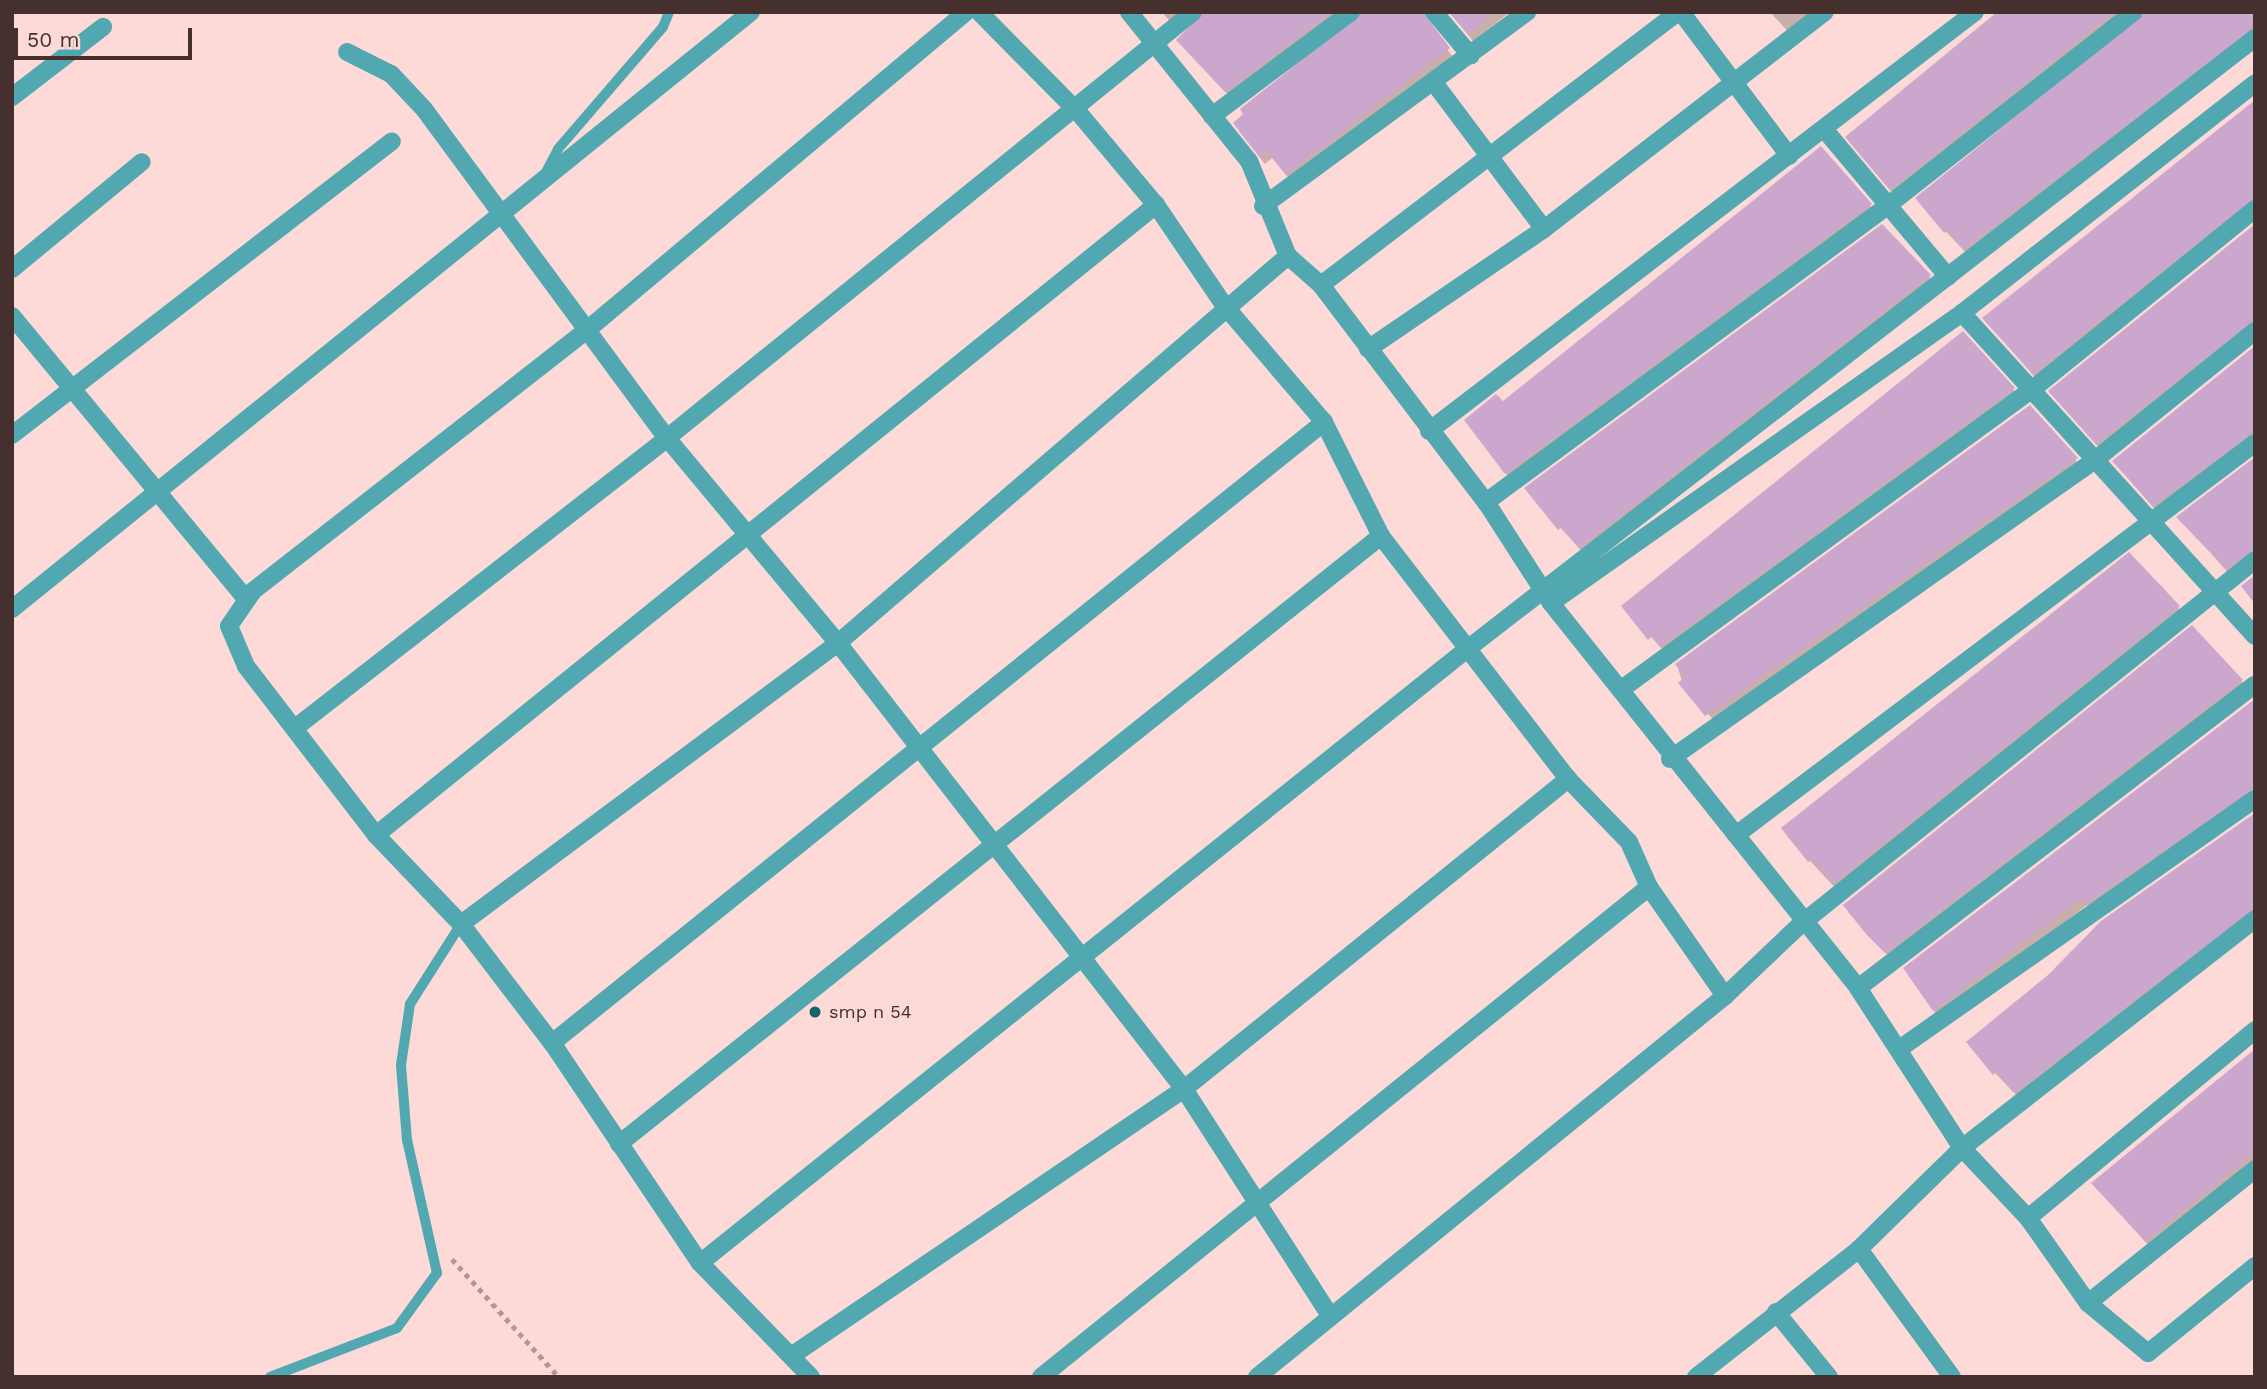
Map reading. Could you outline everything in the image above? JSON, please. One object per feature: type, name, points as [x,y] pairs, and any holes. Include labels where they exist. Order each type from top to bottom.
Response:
[{"type":"street","points":[[12,609],[537,189],[751,12]]},
{"type":"street","points":[[811,1377],[794,1354],[700,1263],[552,1043],[461,924],[376,835],[295,728],[232,638],[229,626],[246,599],[587,330],[966,12]]},
{"type":"street","points":[[979,12],[1077,111],[1156,205],[1224,305],[1324,422],[1381,536],[1466,650],[1568,779],[1629,842],[1649,887],[1725,996]]},
{"type":"street","points":[[1129,12],[1249,160],[1263,206],[1288,256],[1321,285],[1429,431],[1486,502],[1549,597],[1623,688],[1670,759],[1736,835],[1801,923],[1858,988],[1902,1047],[1962,1148],[2028,1218],[2088,1303],[2148,1353],[2255,1266]]},
{"type":"street","points":[[295,728],[667,438],[1077,111],[1193,12]]},
{"type":"street","points":[[1212,116],[1351,12]]},
{"type":"street","points":[[1434,12],[1471,56]]},
{"type":"street","points":[[1263,206],[1434,84],[1527,12]]},
{"type":"street","points":[[1321,285],[1492,158],[1679,12],[1789,156]]},
{"type":"street","points":[[1368,349],[1544,229],[1734,85],[1825,12]]},
{"type":"street","points":[[1429,431],[1975,12]]},
{"type":"street","points":[[1486,502],[1885,207],[2134,12]]},
{"type":"street","points":[[12,97],[103,27]]},
{"type":"street","points":[[1549,597],[1948,277],[2255,38]]},
{"type":"street","points":[[347,52],[391,74],[424,109],[499,218],[667,438],[838,642],[1184,1089],[1260,1201],[1329,1314]]},
{"type":"street","points":[[700,1263],[1085,960],[1466,650],[1549,597],[1962,313],[2255,83]]},
{"type":"street","points":[[1434,84],[1544,229]]},
{"type":"street","points":[[1824,129],[1885,207],[1948,277]]},
{"type":"street","points":[[12,435],[392,141]]},
{"type":"street","points":[[12,269],[142,162]]},
{"type":"street","points":[[376,835],[1156,205]]},
{"type":"street","points":[[1623,688],[2034,388],[2255,209]]},
{"type":"street","points":[[461,924],[838,642],[1224,305],[1288,256]]},
{"type":"street","points":[[1962,313],[2034,388],[2095,460],[2255,636]]},
{"type":"street","points":[[12,316],[246,599]]},
{"type":"street","points":[[1670,759],[2095,460],[2255,331]]},
{"type":"street","points":[[552,1043],[1324,422]]},
{"type":"street","points":[[1736,835],[2154,523],[2255,443]]},
{"type":"street","points":[[620,1144],[1381,536]]},
{"type":"street","points":[[1257,1377],[1329,1314],[1725,996],[1801,923],[2255,560]]},
{"type":"street","points":[[1858,988],[2255,685]]},
{"type":"street","points":[[794,1354],[1184,1089],[1568,779]]},
{"type":"street","points":[[1902,1047],[2255,799]]},
{"type":"street","points":[[1041,1377],[1649,887]]},
{"type":"street","points":[[1707,1373],[1776,1312],[1859,1249],[1962,1148],[2255,919]]},
{"type":"street","points":[[2028,1218],[2255,1030]]},
{"type":"street","points":[[2088,1303],[2255,1169]]},
{"type":"street","points":[[1859,1249],[1952,1377]]},
{"type":"street","points":[[1776,1312],[1829,1377]]},
{"type":"lane","points":[[537,189],[558,149],[663,27],[669,12]]},
{"type":"lane","points":[[270,1377],[397,1328],[438,1273],[407,1140],[401,1065],[410,1004],[461,924]]},
{"type":"path","points":[[430,1235],[559,1377]]},
{"type":"building","points":[[1204,12],[1332,12],[1225,92],[1176,40]]},
{"type":"building","points":[[1362,12],[1423,12],[1450,48],[1286,175],[1267,151],[1260,157],[1233,123],[1243,114],[1240,109]]},
{"type":"building","points":[[1449,12],[1495,12],[1468,34]]},
{"type":"building","points":[[1997,12],[2115,12],[1890,190],[1845,137]]},
{"type":"building","points":[[2145,12],[2255,12],[2255,27],[1964,249],[1948,230],[1944,233],[1915,198]]},
{"type":"building","points":[[2255,100],[2255,198],[2033,374],[1982,318]]},
{"type":"building","points":[[1821,146],[1872,204],[1505,474],[1464,420],[1496,394],[1503,401]]},
{"type":"building","points":[[1882,224],[1931,275],[1579,548],[1562,527],[1558,530],[1524,488]]},
{"type":"building","points":[[2255,224],[2255,320],[2096,444],[2048,391]]},
{"type":"building","points":[[1963,331],[2015,388],[1660,647],[1652,636],[1648,640],[1621,606]]},
{"type":"building","points":[[2255,346],[2255,432],[2153,506],[2112,461]]},
{"type":"building","points":[[2030,405],[2078,458],[1705,716],[1678,683],[1685,677],[1675,664]]},
{"type":"building","points":[[2255,457],[2255,549],[2226,569],[2176,517]]},
{"type":"building","points":[[2129,552],[2180,606],[1833,884],[1812,859],[1808,862],[1781,828]]},
{"type":"building","points":[[2255,575],[2255,604],[2241,586]]},
{"type":"building","points":[[2192,625],[2243,680],[1885,953],[1843,905]]},
{"type":"building","points":[[2255,699],[2255,788],[2086,904],[2082,898],[1933,1011],[1903,968]]},
{"type":"building","points":[[2255,813],[2255,908],[2014,1093],[1997,1072],[1993,1075],[1966,1042],[2048,975],[2101,921]]},
{"type":"building","points":[[2255,1049],[2255,1152],[2145,1241],[2091,1183]]},
{"type":"place","name":"smp n 54","points":[[815,1012]]}]
